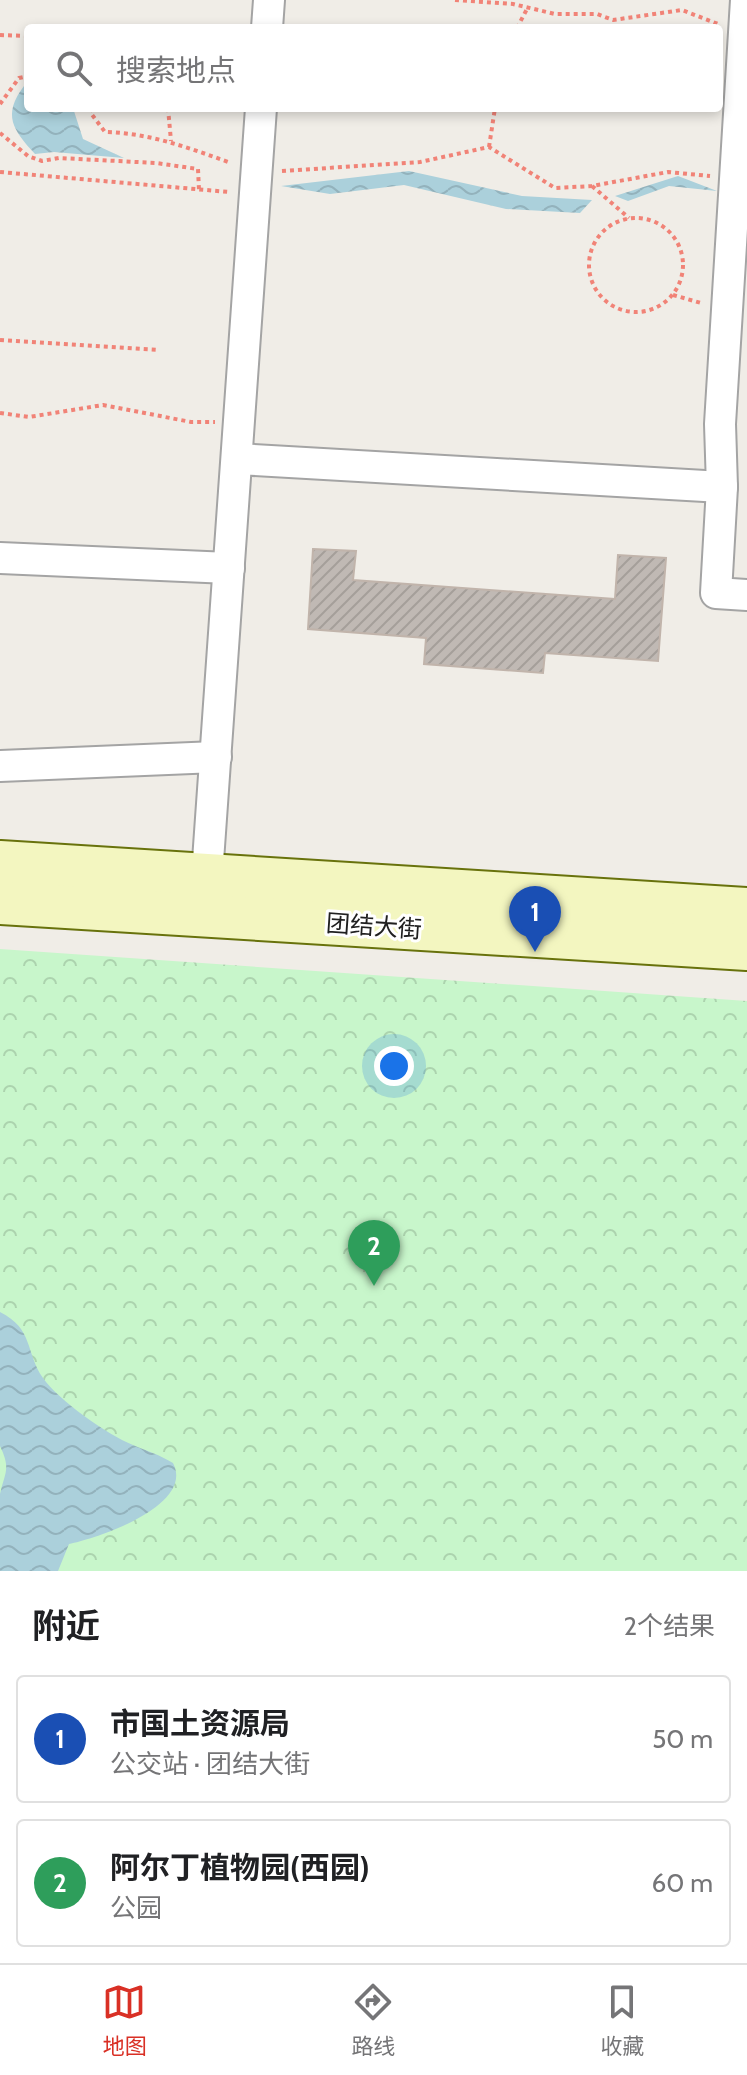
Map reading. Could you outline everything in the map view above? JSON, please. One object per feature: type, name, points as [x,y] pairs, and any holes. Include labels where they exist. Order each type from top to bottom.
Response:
[{"type":"main road","name":"团结大街","points":[[0,862],[747,909]]},
{"type":"main road","name":"团结大街","points":[[0,903],[747,949]]},
{"type":"street","points":[[267,24],[269,0]]},
{"type":"street","points":[[746,0],[720,424],[722,487],[716,593],[747,595]]},
{"type":"street","points":[[207,875],[261,112]]},
{"type":"street","points":[[237,459],[722,487]]},
{"type":"street","points":[[0,558],[229,568]]},
{"type":"street","points":[[0,766],[216,757]]},
{"type":"path","points":[[455,0],[513,2],[555,14],[597,14],[613,20],[682,10],[717,24]]},
{"type":"path","points":[[519,24],[528,7]]},
{"type":"path","points":[[723,27],[744,35]]},
{"type":"path","points":[[0,35],[24,36]]},
{"type":"path","points":[[0,104],[19,78],[24,77]]},
{"type":"path","points":[[90,112],[105,132],[128,132],[171,141],[256,184]]},
{"type":"path","points":[[168,112],[171,141]]},
{"type":"path","points":[[489,147],[494,112]]},
{"type":"path","points":[[0,133],[28,156],[42,161],[59,158],[156,163],[198,169],[199,190]]},
{"type":"path","points":[[0,172],[199,190],[420,162],[489,147],[555,188],[592,186],[668,172],[735,178]]},
{"type":"path","points":[[592,186],[629,218],[646,218],[661,224],[680,245],[684,263],[682,279],[673,295],[660,306],[645,312],[616,308],[602,299],[590,275],[589,259],[594,243],[607,227],[629,218]]},
{"type":"path","points":[[0,340],[158,350]]},
{"type":"path","points":[[0,413],[29,417],[103,405],[191,422],[240,423]]},
{"type":"green space","points":[[0,949],[747,1001],[747,1571],[0,1571]]},
{"type":"water","points":[[24,86],[24,112],[74,112],[83,139],[124,158],[54,152],[35,154],[13,122],[13,105]]},
{"type":"water","points":[[409,171],[522,196],[592,200],[580,213],[506,209],[404,185],[330,194],[281,186]]},
{"type":"water","points":[[678,176],[717,191],[669,186],[628,201],[615,196]]},
{"type":"water","points":[[0,1312],[24,1333],[37,1368],[60,1396],[110,1433],[173,1463],[176,1478],[170,1493],[158,1506],[121,1527],[69,1544],[58,1571],[0,1571],[0,1494],[6,1465],[0,1446]]},
{"type":"building","points":[[313,549],[356,551],[353,580],[615,599],[618,555],[666,558],[658,661],[545,653],[543,673],[424,664],[426,638],[308,629]]},
{"type":"place","name":"市国土资源局","points":[[535,952]]},
{"type":"place","name":"阿尔丁植物园(西园)","points":[[374,1286]]}]
